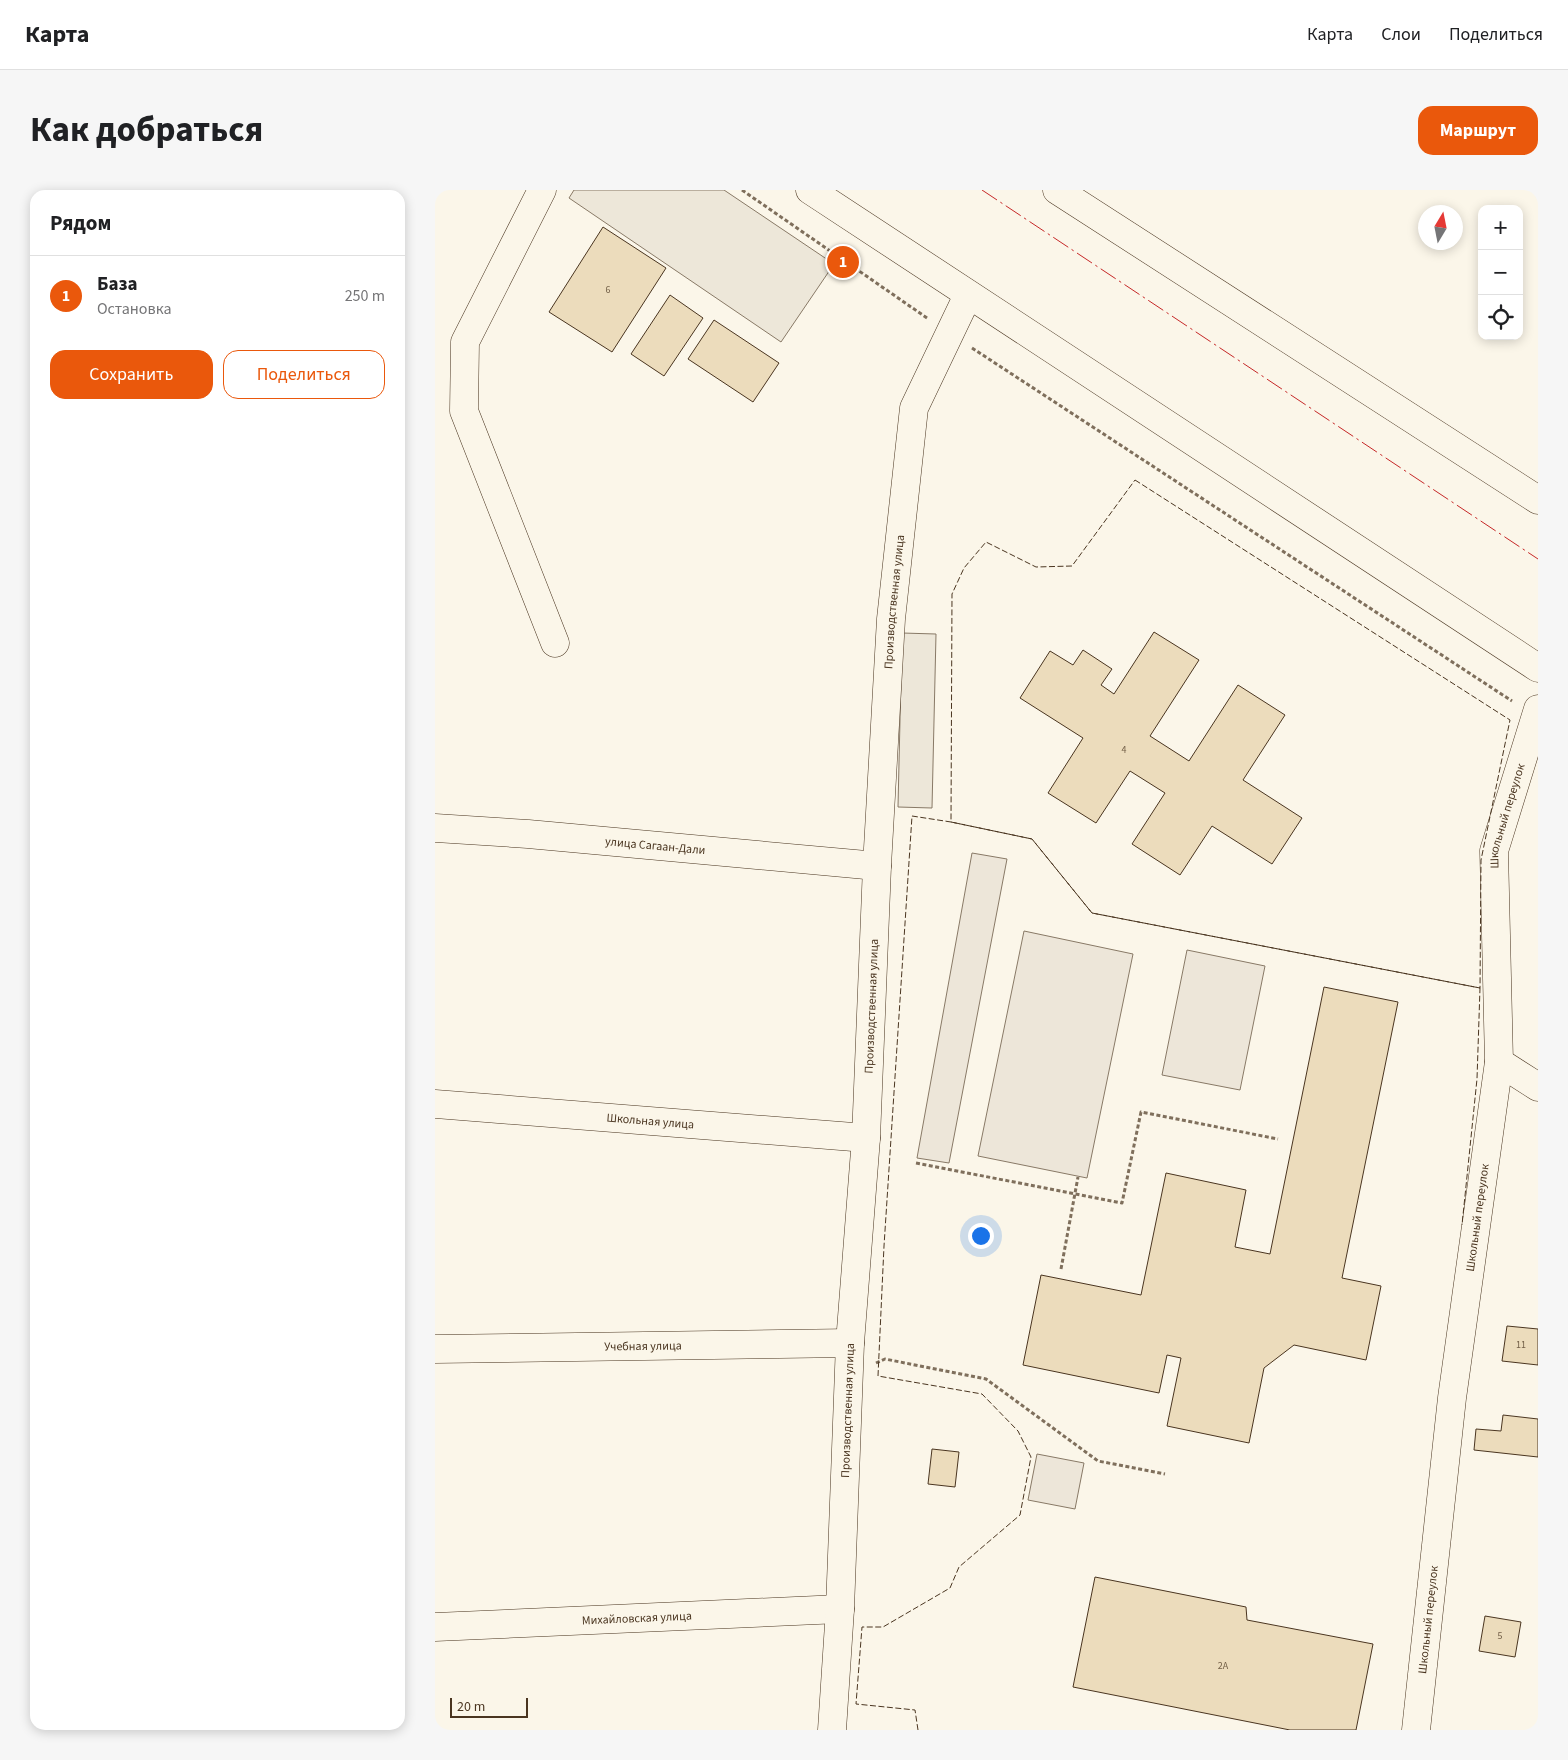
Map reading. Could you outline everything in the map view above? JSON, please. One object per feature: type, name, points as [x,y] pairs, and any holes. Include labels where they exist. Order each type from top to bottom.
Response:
[{"type":"street","points":[[542,190],[465,342],[464,411],[555,642]]},
{"type":"street","points":[[810,190],[1538,668]]},
{"type":"street","points":[[1057,190],[1538,500]]},
{"type":"street","name":"Производственная улица","points":[[832,1730],[840,1609],[850,1344],[866,1138],[877,866],[891,619],[914,408],[968,295]]},
{"type":"street","name":"Школьный переулок","points":[[1416,1730],[1452,1398],[1499,1062],[1494,851],[1537,713]]},
{"type":"street","name":"улица Сагаан-Дали","points":[[435,828],[528,834],[877,866]]},
{"type":"street","points":[[1499,1062],[1538,1087]]},
{"type":"street","name":"Школьная улица","points":[[435,1104],[866,1138]]},
{"type":"street","name":"Учебная улица","points":[[435,1349],[850,1344]]},
{"type":"street","name":"Михайловская улица","points":[[435,1627],[840,1609]]},
{"type":"path","points":[[743,190],[949,333],[1537,713]]},
{"type":"path","points":[[916,1163],[1122,1203],[1141,1112],[1278,1140]]},
{"type":"path","points":[[1061,1269],[1078,1177]]},
{"type":"path","points":[[849,1374],[885,1359],[986,1379],[1098,1462],[1165,1474]]},
{"type":"shaded area","points":[[574,190],[724,190],[834,264],[781,342],[569,198]]},
{"type":"shaded area","points":[[902,633],[936,634],[932,808],[898,807]]},
{"type":"shaded area","points":[[972,853],[1007,859],[949,1163],[917,1158]]},
{"type":"shaded area","points":[[1024,931],[1133,954],[1087,1178],[978,1156]]},
{"type":"shaded area","points":[[1187,950],[1265,966],[1240,1090],[1162,1075]]},
{"type":"shaded area","points":[[1037,1454],[1084,1463],[1075,1509],[1028,1500]]},
{"type":"building","points":[[603,227],[666,268],[612,352],[549,312]]},
{"type":"building","points":[[670,295],[703,318],[664,376],[631,354]]},
{"type":"building","points":[[714,320],[779,363],[753,402],[688,359]]},
{"type":"building","points":[[1154,632],[1199,660],[1150,736],[1189,761],[1238,685],[1285,715],[1243,780],[1302,818],[1272,864],[1212,826],[1180,875],[1132,844],[1165,793],[1130,771],[1096,823],[1048,793],[1083,738],[1020,698],[1050,651],[1073,665],[1083,650],[1112,669],[1101,685],[1114,694]]},
{"type":"building","points":[[1324,987],[1398,1002],[1342,1278],[1381,1286],[1366,1360],[1294,1345],[1264,1368],[1249,1443],[1167,1426],[1181,1358],[1167,1355],[1159,1393],[1023,1365],[1041,1275],[1141,1295],[1166,1173],[1246,1190],[1235,1247],[1270,1254]]},
{"type":"building","points":[[1507,1326],[1538,1329],[1538,1365],[1502,1361]]},
{"type":"building","points":[[1503,1415],[1538,1419],[1538,1457],[1474,1450],[1476,1429],[1501,1431]]},
{"type":"building","points":[[932,1449],[959,1452],[955,1487],[928,1484]]},
{"type":"building","points":[[1095,1577],[1246,1607],[1247,1620],[1373,1644],[1356,1730],[1290,1730],[1073,1687]]},
{"type":"building","points":[[1485,1616],[1521,1622],[1515,1657],[1479,1651]]},
{"type":"fence","points":[[1135,480],[1510,720],[1481,860],[1480,988],[1092,913],[1032,839],[951,822],[952,594],[964,568],[986,542],[1036,567],[1072,566],[1135,480]]},
{"type":"fence","points":[[918,1730],[915,1710],[856,1704],[862,1627],[883,1627],[950,1588],[959,1567],[1020,1515],[1031,1457],[1018,1431],[982,1394],[878,1376],[884,1246],[912,816],[1032,839],[1092,913],[1480,988],[1477,1079],[1462,1225]]},
{"type":"power","points":[[982,190],[1538,559]]},
{"type":"place","name":"База","points":[[843,262]]}]
